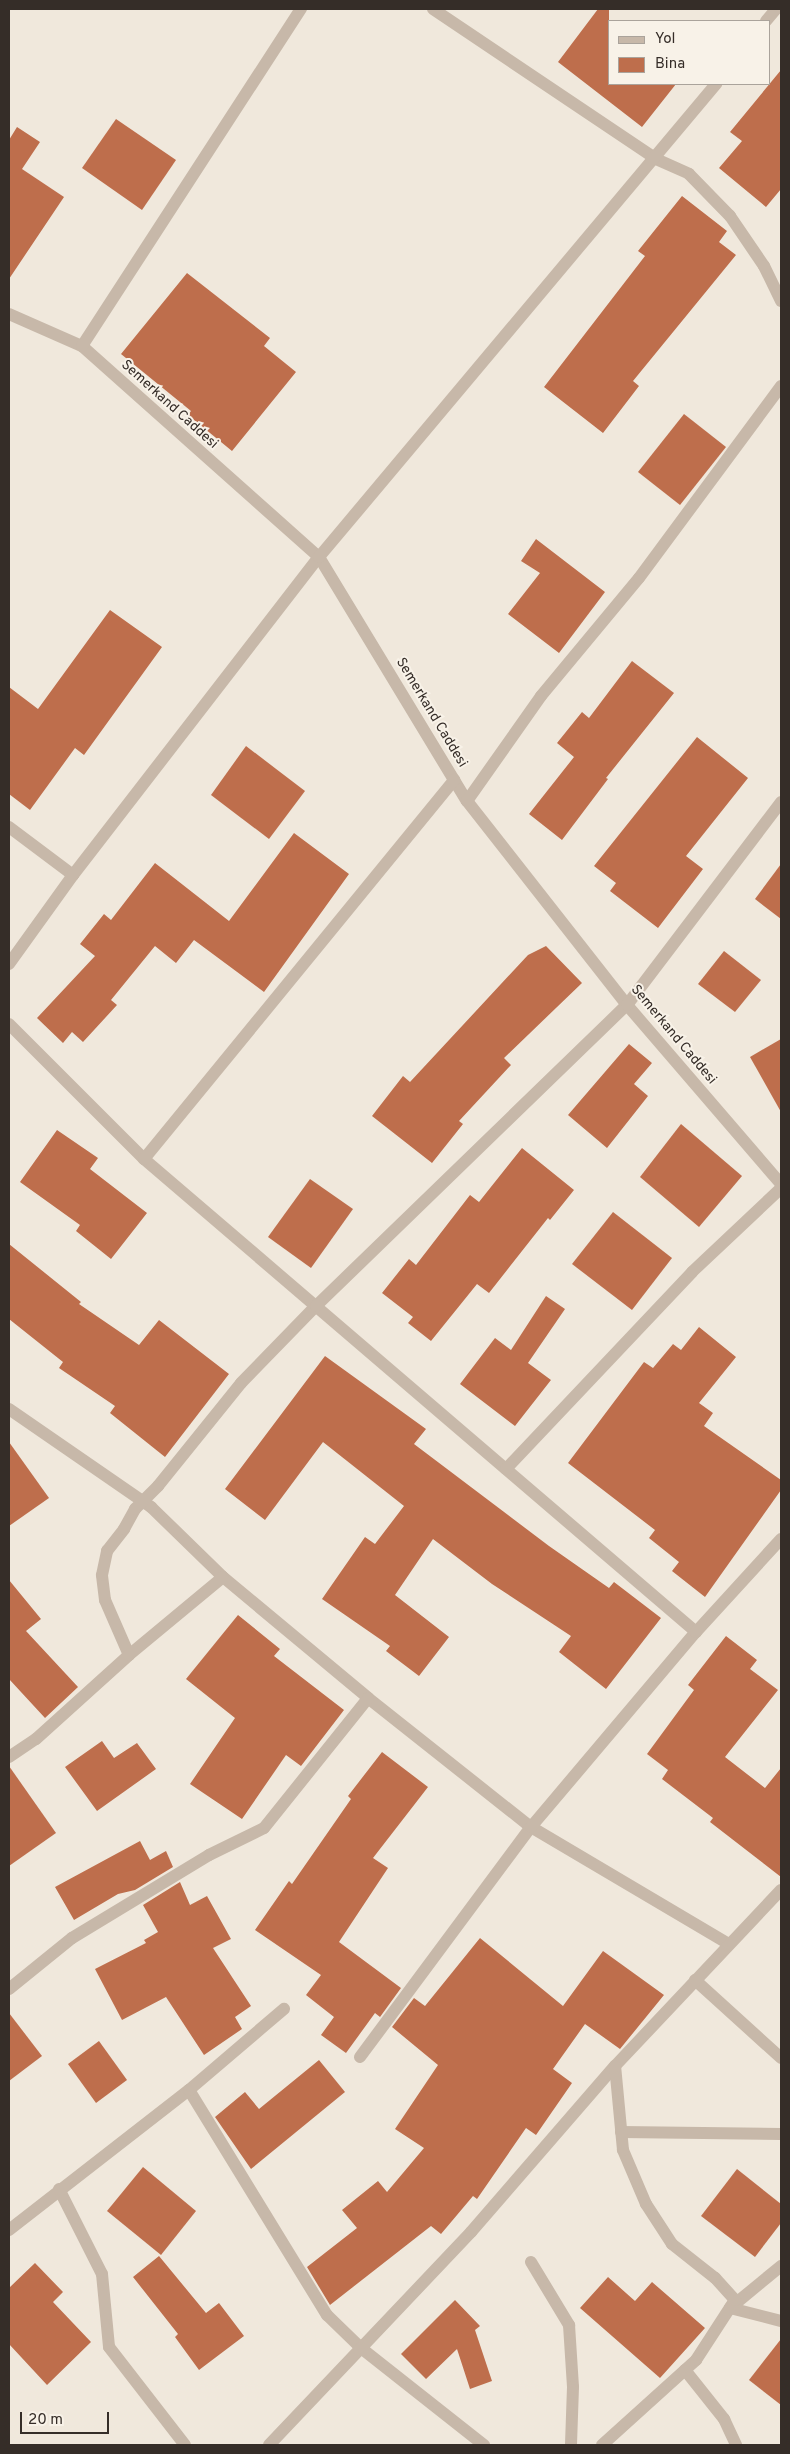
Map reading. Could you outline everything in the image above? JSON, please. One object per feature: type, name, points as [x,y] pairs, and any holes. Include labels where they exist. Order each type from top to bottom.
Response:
[{"type":"street","points":[[82,346],[301,9]]},
{"type":"street","points":[[433,9],[656,159],[689,174],[730,216],[764,266],[781,301]]},
{"type":"street","points":[[767,20],[776,9]]},
{"type":"street","points":[[9,964],[73,875],[319,557],[656,159],[715,85]]},
{"type":"street","points":[[764,266],[781,276]]},
{"type":"street","name":"Semerkand Caddesi","points":[[9,314],[82,346],[319,557],[467,801],[627,1005],[781,1186]]},
{"type":"street","points":[[467,801],[541,696],[639,578],[781,386]]},
{"type":"street","points":[[144,1158],[454,780]]},
{"type":"street","points":[[129,1655],[105,1600],[102,1575],[107,1551],[142,1503],[241,1383],[316,1306],[627,1005],[781,802]]},
{"type":"street","points":[[9,827],[73,875]]},
{"type":"street","points":[[9,1024],[144,1158],[696,1632]]},
{"type":"street","points":[[506,1469],[692,1272],[781,1186]]},
{"type":"street","points":[[10,1413],[142,1503],[223,1577],[368,1698],[531,1827],[729,1944]]},
{"type":"street","points":[[360,2057],[531,1827],[696,1632],[781,1539]]},
{"type":"street","points":[[9,1757],[36,1739],[129,1655],[223,1577]]},
{"type":"street","points":[[9,1989],[72,1938],[209,1855],[264,1828],[368,1698]]},
{"type":"street","points":[[269,2445],[471,2232],[615,2066],[781,1890]]},
{"type":"street","points":[[695,1980],[781,2058]]},
{"type":"street","points":[[9,2230],[189,2090],[284,2009]]},
{"type":"street","points":[[602,2445],[696,2360],[735,2300],[715,2278],[672,2244],[646,2204],[623,2150],[615,2066]]},
{"type":"street","points":[[189,2090],[327,2315],[362,2348],[484,2445]]},
{"type":"street","points":[[621,2132],[781,2134]]},
{"type":"street","points":[[59,2190],[102,2274],[109,2347],[185,2445]]},
{"type":"street","points":[[531,2262],[569,2325],[573,2387],[571,2445]]},
{"type":"street","points":[[730,2308],[781,2266]]},
{"type":"street","points":[[730,2308],[781,2321]]},
{"type":"street","points":[[685,2370],[724,2419],[736,2445]]},
{"type":"building","points":[[598,9],[609,9],[608,85],[675,85],[642,127],[558,62]]},
{"type":"building","points":[[781,70],[781,189],[766,207],[719,168],[742,141],[730,132]]},
{"type":"building","points":[[116,119],[176,160],[142,210],[82,168]]},
{"type":"building","points":[[17,127],[40,142],[22,169],[64,197],[9,279],[9,140]]},
{"type":"building","points":[[682,196],[727,231],[719,242],[736,255],[633,381],[639,386],[603,433],[544,387],[645,256],[638,251]]},
{"type":"building","points":[[187,273],[270,338],[264,346],[296,372],[232,451],[188,415],[191,411],[121,354]]},
{"type":"building","points":[[684,414],[726,447],[680,505],[638,472]]},
{"type":"building","points":[[536,539],[605,592],[559,653],[508,614],[540,573],[521,561]]},
{"type":"building","points":[[110,610],[162,647],[84,755],[75,748],[30,810],[9,794],[9,687],[38,709]]},
{"type":"building","points":[[632,661],[674,693],[606,778],[608,779],[562,840],[529,814],[574,757],[557,743],[582,712],[589,718]]},
{"type":"building","points":[[697,737],[748,778],[686,856],[703,869],[658,928],[610,891],[616,883],[594,866]]},
{"type":"building","points":[[246,746],[305,791],[269,839],[211,795]]},
{"type":"building","points":[[294,833],[349,874],[264,992],[194,940],[176,963],[155,946],[111,1000],[117,1005],[83,1042],[72,1032],[63,1043],[37,1018],[95,956],[80,944],[104,914],[111,920],[155,863],[229,921]]},
{"type":"building","points":[[781,864],[781,919],[755,899]]},
{"type":"building","points":[[546,946],[582,983],[504,1058],[511,1065],[459,1121],[463,1124],[432,1163],[372,1116],[403,1076],[410,1082],[528,955]]},
{"type":"building","points":[[724,951],[761,980],[735,1012],[698,984]]},
{"type":"building","points":[[781,1039],[781,1112],[750,1057]]},
{"type":"building","points":[[629,1044],[652,1063],[634,1084],[648,1096],[607,1148],[568,1115]]},
{"type":"building","points":[[681,1124],[742,1176],[699,1227],[640,1177]]},
{"type":"building","points":[[57,1130],[98,1158],[90,1169],[147,1213],[111,1259],[76,1231],[80,1225],[20,1182]]},
{"type":"building","points":[[522,1148],[574,1190],[550,1220],[548,1218],[489,1293],[477,1284],[431,1341],[408,1323],[413,1317],[382,1293],[409,1259],[416,1265],[470,1195],[479,1202]]},
{"type":"building","points":[[310,1179],[353,1209],[311,1268],[268,1237]]},
{"type":"building","points":[[613,1212],[672,1258],[632,1310],[572,1264]]},
{"type":"building","points":[[9,1244],[81,1302],[79,1304],[139,1345],[159,1320],[229,1374],[165,1457],[110,1413],[115,1406],[59,1368],[63,1362],[9,1319]]},
{"type":"building","points":[[546,1296],[565,1309],[528,1363],[551,1380],[515,1426],[460,1384],[495,1338],[511,1350]]},
{"type":"building","points":[[699,1327],[736,1357],[699,1403],[713,1413],[704,1426],[781,1480],[781,1490],[705,1597],[672,1571],[679,1562],[649,1538],[655,1530],[568,1463],[644,1362],[653,1368],[673,1344],[681,1350]]},
{"type":"building","points":[[325,1356],[426,1429],[414,1444],[549,1546],[609,1588],[614,1582],[661,1618],[606,1689],[559,1652],[571,1636],[492,1584],[433,1539],[395,1595],[449,1637],[419,1676],[386,1651],[390,1646],[322,1599],[365,1537],[375,1544],[404,1506],[323,1442],[265,1520],[225,1489]]},
{"type":"building","points":[[9,1442],[49,1498],[9,1526]]},
{"type":"building","points":[[9,1580],[41,1619],[26,1631],[78,1687],[45,1718],[9,1679]]},
{"type":"building","points":[[238,1615],[280,1649],[274,1656],[344,1710],[301,1766],[286,1755],[242,1819],[190,1784],[235,1718],[186,1679]]},
{"type":"building","points":[[726,1636],[757,1660],[750,1669],[778,1690],[725,1757],[765,1788],[781,1768],[781,1877],[710,1822],[713,1818],[662,1779],[668,1770],[647,1754],[694,1690],[688,1685]]},
{"type":"building","points":[[102,1741],[114,1758],[137,1743],[156,1769],[97,1811],[65,1767]]},
{"type":"building","points":[[382,1752],[428,1787],[373,1858],[388,1868],[339,1942],[401,1988],[380,2017],[375,2013],[346,2053],[321,2035],[334,2017],[306,1995],[321,1975],[255,1930],[289,1881],[292,1884],[351,1799],[348,1796]]},
{"type":"building","points":[[9,1766],[56,1833],[9,1866]]},
{"type":"building","points":[[140,1841],[150,1860],[166,1851],[173,1867],[135,1890],[118,1894],[74,1920],[55,1887]]},
{"type":"building","points":[[180,1882],[190,1905],[207,1896],[231,1939],[213,1948],[251,2006],[235,2017],[242,2029],[204,2055],[166,1997],[122,2020],[95,1969],[146,1943],[144,1940],[158,1932],[143,1905]]},
{"type":"building","points":[[480,1938],[563,2006],[603,1951],[664,1995],[620,2049],[585,2024],[553,2069],[572,2083],[536,2135],[526,2128],[477,2199],[473,2196],[441,2234],[431,2226],[330,2305],[307,2267],[357,2228],[342,2210],[378,2181],[387,2192],[424,2148],[395,2129],[438,2065],[392,2027],[414,1998],[425,2006]]},
{"type":"building","points":[[9,2013],[42,2056],[9,2081]]},
{"type":"building","points":[[99,2041],[127,2080],[96,2103],[68,2064]]},
{"type":"building","points":[[319,2060],[345,2092],[251,2169],[215,2117],[245,2092],[259,2109]]},
{"type":"building","points":[[143,2167],[196,2211],[161,2255],[107,2211]]},
{"type":"building","points":[[737,2169],[781,2204],[781,2223],[755,2257],[701,2216]]},
{"type":"building","points":[[159,2256],[206,2313],[219,2303],[244,2336],[199,2370],[175,2337],[178,2334],[133,2277]]},
{"type":"building","points":[[35,2263],[63,2292],[53,2302],[91,2342],[47,2385],[9,2344],[9,2288]]},
{"type":"building","points":[[608,2277],[635,2301],[652,2282],[705,2328],[660,2378],[580,2308]]},
{"type":"building","points":[[455,2300],[480,2326],[475,2330],[492,2381],[470,2389],[457,2349],[426,2379],[401,2354]]},
{"type":"building","points":[[781,2339],[781,2405],[749,2380]]}]
